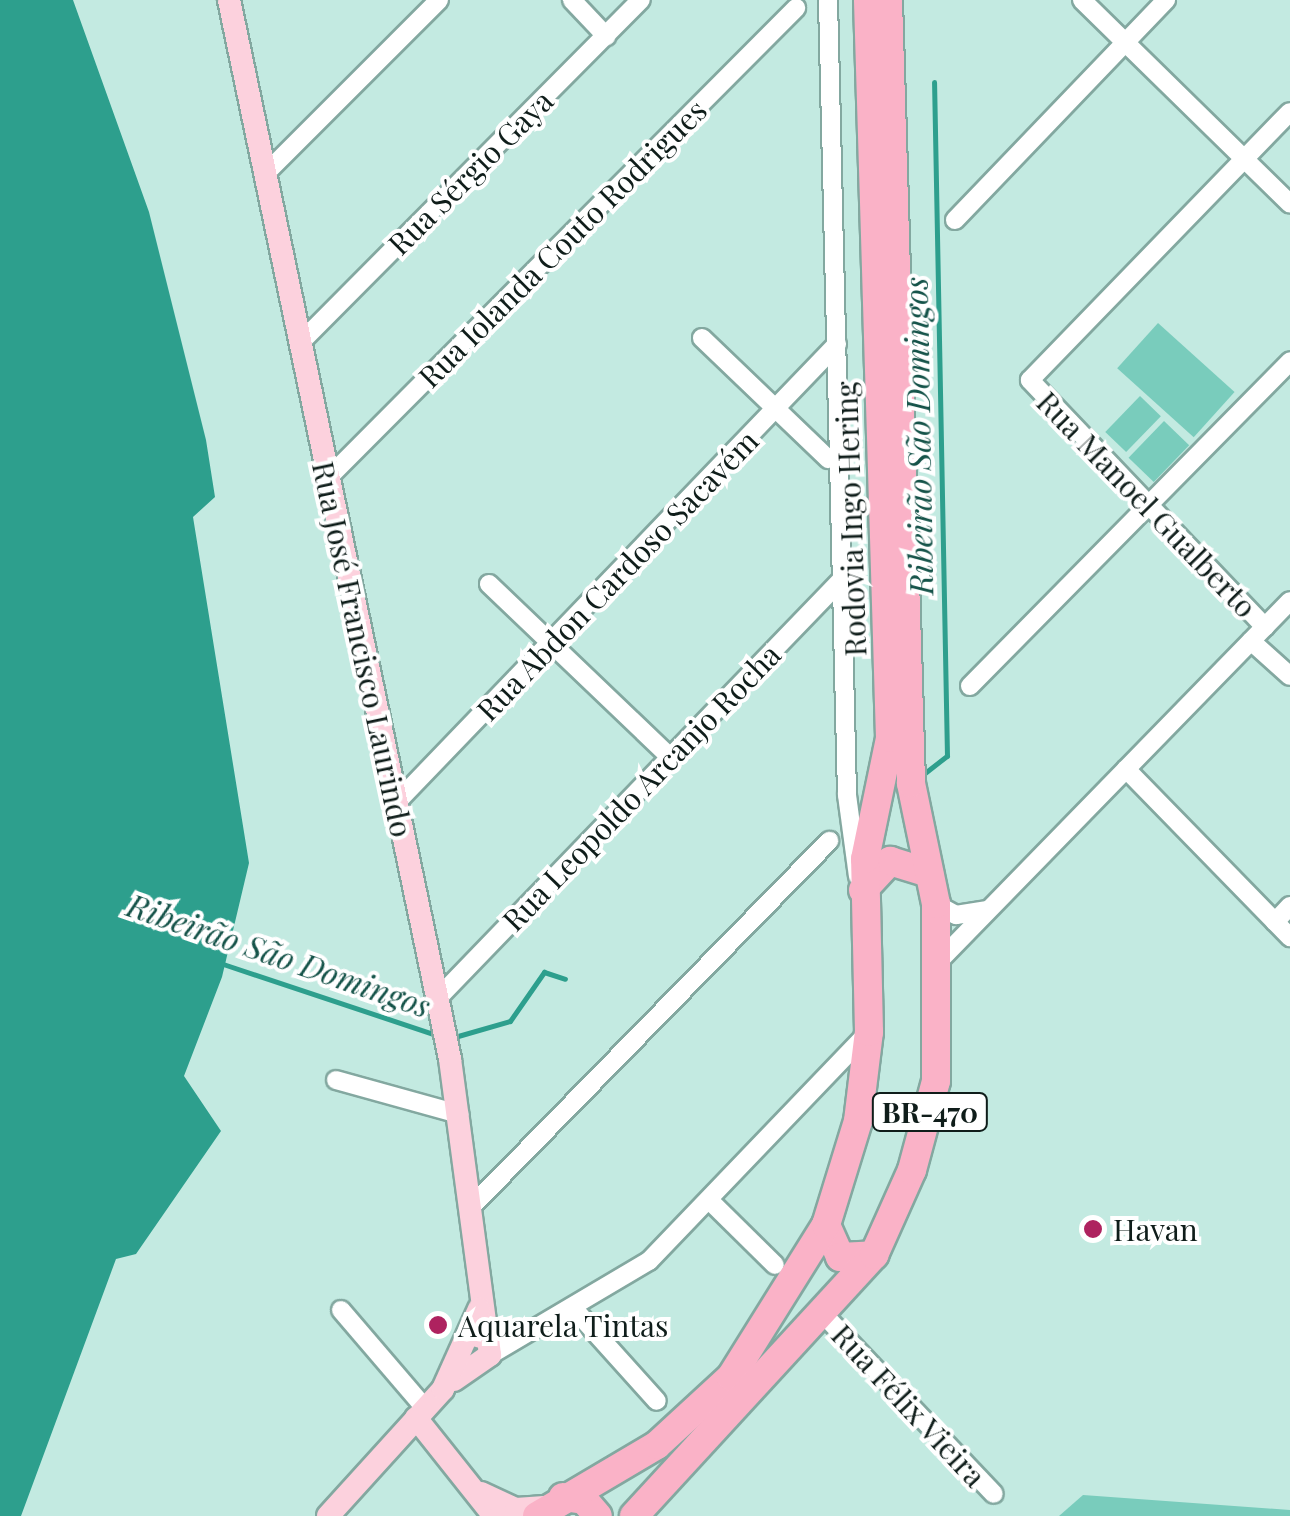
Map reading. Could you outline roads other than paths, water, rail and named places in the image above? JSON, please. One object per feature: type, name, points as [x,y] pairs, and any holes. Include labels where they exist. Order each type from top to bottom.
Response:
[{"type":"highway","name":"Rodovia Ingo Hering","points":[[868,0],[890,738],[863,890],[869,1032]]},
{"type":"highway","name":"Rodovia Ingo Hering","points":[[888,0],[911,783],[936,904],[940,960]]},
{"type":"highway","points":[[863,890],[890,861],[928,873]]},
{"type":"highway","name":"BR-470","points":[[634,1516],[825,1316],[874,1255],[931,1109],[940,960]]},
{"type":"highway","name":"BR-470","points":[[549,1507],[658,1445],[717,1394],[826,1226],[858,1122],[869,1032]]},
{"type":"highway","points":[[826,1226],[840,1257],[874,1255]]},
{"type":"highway","points":[[549,1507],[584,1500],[598,1516]]},
{"type":"main road","name":"Rua José Francisco Laurindo","points":[[229,0],[460,1114],[481,1301],[480,1347],[332,1514]]},
{"type":"main road","points":[[420,1413],[494,1516]]},
{"type":"main road","points":[[481,1493],[516,1509],[549,1507]]},
{"type":"street","points":[[265,174],[439,0]]},
{"type":"street","points":[[572,0],[606,36]]},
{"type":"street","name":"Rua Sérgio Gaya","points":[[299,344],[641,0]]},
{"type":"street","points":[[828,0],[850,851],[863,890]]},
{"type":"street","points":[[1082,0],[1290,204]]},
{"type":"street","points":[[956,220],[1166,0]]},
{"type":"street","name":"Rua Iolanda Couto Rodrigues","points":[[327,479],[796,8]]},
{"type":"street","points":[[1244,160],[1290,112]]},
{"type":"street","name":"Rua Manoel Gualberto","points":[[1244,160],[1030,380],[1265,626]]},
{"type":"street","points":[[702,338],[828,459]]},
{"type":"street","name":"Rua Abdon Cardoso Sacavém","points":[[394,804],[778,410],[837,344]]},
{"type":"street","points":[[970,686],[1290,361]]},
{"type":"street","name":"Rua Leopoldo Arcanjo Rocha","points":[[436,999],[845,576]]},
{"type":"street","points":[[489,584],[670,758]]},
{"type":"street","points":[[940,960],[1290,601]]},
{"type":"street","points":[[1251,641],[1290,676]]},
{"type":"street","points":[[1126,769],[1290,937]]},
{"type":"street","points":[[472,1206],[830,842]]},
{"type":"street","points":[[936,904],[956,914],[989,909]]},
{"type":"street","points":[[1275,922],[1290,906]]},
{"type":"street","points":[[480,1347],[522,1337],[575,1310],[649,1261],[869,1032]]},
{"type":"street","points":[[336,1080],[460,1114]]},
{"type":"street","points":[[710,1201],[776,1265]]},
{"type":"street","points":[[341,1310],[420,1413]]},
{"type":"street","points":[[575,1310],[657,1401]]},
{"type":"street","name":"Rua Félix Vieira","points":[[825,1316],[994,1494]]},
{"type":"waterway","name":"Ribeirão São Domingos","points":[[921,776],[947,756],[934,82]]},
{"type":"waterway","name":"Ribeirão São Domingos","points":[[223,964],[440,1036]]},
{"type":"waterway","name":"Ribeirão São Domingos","points":[[451,1038],[510,1021],[544,972],[565,979]]},
{"type":"place","name":"Havan","points":[[1093,1229]]},
{"type":"place","name":"Aquarela Tintas","points":[[438,1325]]}]
